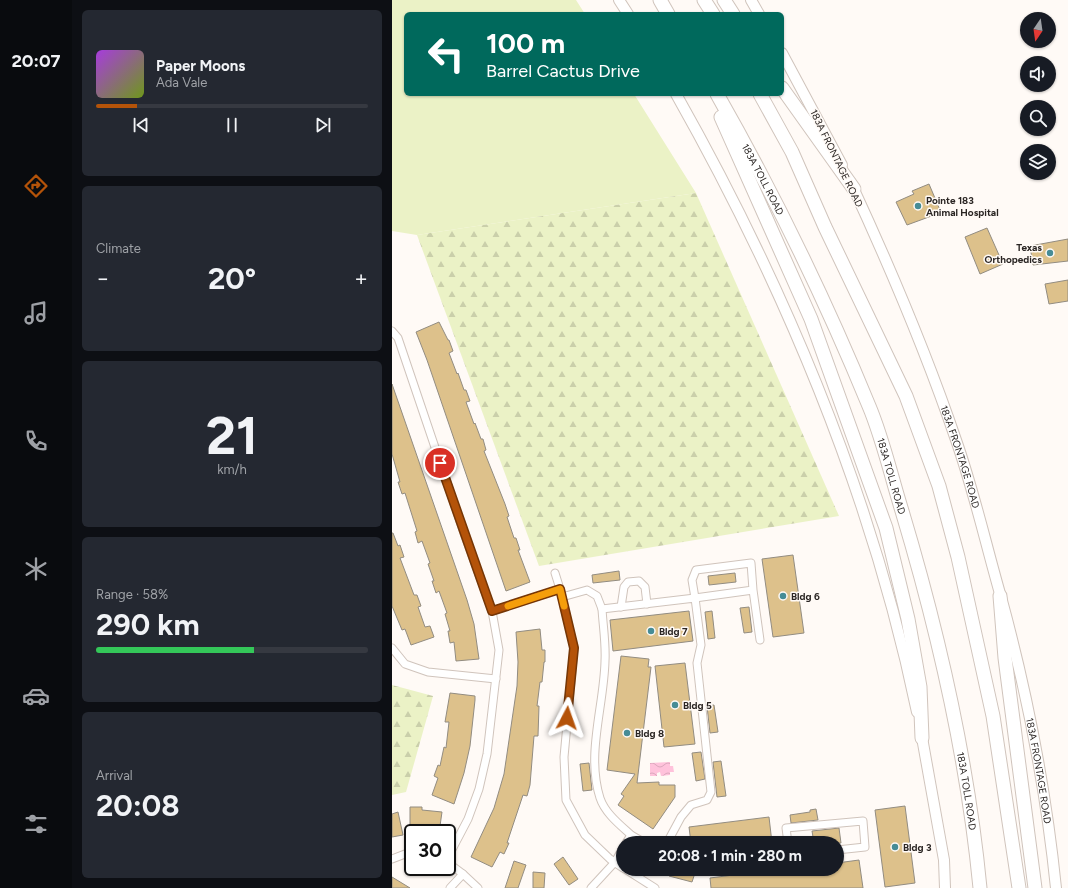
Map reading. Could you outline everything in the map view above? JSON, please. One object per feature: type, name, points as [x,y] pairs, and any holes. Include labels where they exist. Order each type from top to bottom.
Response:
[{"type":"highway","points":[[660,0],[667,12]]},
{"type":"highway","points":[[704,0],[712,12]]},
{"type":"highway","points":[[724,0],[732,12]]},
{"type":"highway","points":[[784,91],[854,189]]},
{"type":"highway","points":[[711,96],[811,319],[886,528],[908,619],[920,687],[922,738]]},
{"type":"highway","name":"183A TOLL ROAD","points":[[717,96],[759,169],[870,408],[917,563],[947,688],[974,831],[980,888]]},
{"type":"highway","points":[[761,96],[792,152],[825,227],[906,396],[940,486],[958,557],[993,716],[1019,888]]},
{"type":"highway","points":[[1000,596],[1005,658],[1035,888]]},
{"type":"main road","points":[[619,0],[627,12]]},
{"type":"main road","points":[[751,0],[758,12]]},
{"type":"main road","name":"183A FRONTAGE ROAD","points":[[784,56],[810,102],[854,189],[904,303],[957,441],[978,509],[1011,633],[1044,798],[1056,888]]},
{"type":"main road","points":[[677,96],[733,197],[767,268],[821,395],[852,479],[897,630],[922,738],[944,860],[945,888]]},
{"type":"street","points":[[392,331],[398,338],[464,536],[492,611],[499,650],[487,754],[479,789],[468,819],[456,842]]},
{"type":"street","points":[[671,836],[681,817],[690,805],[707,800],[711,792],[697,663],[701,645],[692,580],[696,570],[751,562],[753,590],[760,640]]},
{"type":"street","points":[[554,573],[561,593],[574,648],[564,757],[566,800],[584,835],[615,862],[591,888]]},
{"type":"street","points":[[621,607],[624,587],[628,582],[640,581],[645,587],[648,604]]},
{"type":"street","points":[[492,611],[561,593],[587,590],[597,596],[602,609],[605,661],[595,771],[600,798],[613,819],[631,835]]},
{"type":"street","points":[[602,609],[753,590]]},
{"type":"street","points":[[392,648],[405,664],[428,672],[496,678]]},
{"type":"street","points":[[787,836],[786,828],[863,821],[865,847],[844,849]]},
{"type":"street","points":[[392,859],[404,854]]},
{"type":"street","points":[[456,869],[478,888]]},
{"type":"street","points":[[450,888],[463,874]]},
{"type":"street","points":[[636,876],[655,888]]},
{"type":"green space","points":[[392,0],[576,0],[584,12],[404,12],[404,96],[635,96],[696,193],[417,235],[392,231]]},
{"type":"green space","points":[[696,193],[839,516],[539,566],[417,235]]},
{"type":"green space","points":[[392,685],[433,696],[406,792],[392,795]]},
{"type":"water","points":[[670,762],[670,766],[673,766],[674,772],[670,772],[670,775],[661,776],[660,772],[657,773],[657,776],[650,776],[650,763]]},
{"type":"building","name":"Pointe 183 Animal Hospital","points":[[929,184],[940,210],[936,211],[937,214],[907,225],[896,202],[914,194],[912,191]]},
{"type":"building","points":[[987,228],[1003,264],[980,274],[965,237]]},
{"type":"building","name":"Texas Orthopedics","points":[[1068,239],[1068,261],[1033,265],[1030,246]]},
{"type":"building","points":[[1068,280],[1068,301],[1049,304],[1045,284]]},
{"type":"building","points":[[439,322],[453,351],[449,353],[470,401],[466,402],[474,424],[475,423],[481,439],[483,439],[486,450],[484,451],[505,504],[509,516],[507,517],[514,538],[516,538],[520,550],[518,550],[530,582],[506,591],[416,332]]},
{"type":"building","points":[[392,384],[467,600],[474,624],[479,659],[456,661],[454,642],[450,643],[448,631],[450,631],[445,614],[447,613],[439,591],[436,593],[432,581],[434,581],[428,564],[430,563],[422,541],[418,543],[415,532],[417,531],[405,493],[402,494],[398,482],[400,482],[392,454]]},
{"type":"building","points":[[392,533],[398,546],[400,545],[404,557],[400,558],[414,595],[417,595],[421,606],[418,607],[425,627],[430,626],[434,637],[411,645],[405,629],[402,630],[392,606]]},
{"type":"building","name":"Bldg 6","points":[[793,555],[804,633],[773,637],[762,559]]},
{"type":"building","points":[[619,571],[620,580],[593,583],[592,575]]},
{"type":"building","points":[[735,573],[736,582],[709,585],[708,576]]},
{"type":"building","points":[[749,607],[752,632],[744,633],[740,608]]},
{"type":"building","name":"Bldg 7","points":[[689,611],[693,641],[613,651],[610,620]]},
{"type":"building","points":[[712,611],[715,638],[708,639],[705,612]]},
{"type":"building","points":[[540,629],[542,650],[545,650],[545,662],[542,682],[540,682],[537,706],[539,706],[538,736],[534,736],[530,785],[527,796],[523,795],[507,843],[509,843],[504,854],[500,852],[492,867],[471,857],[494,808],[504,774],[517,686],[518,662],[516,632]]},
{"type":"building","points":[[621,656],[649,659],[648,667],[651,667],[637,783],[659,782],[659,785],[675,785],[675,797],[653,829],[618,805],[624,796],[621,794],[635,774],[607,770]]},
{"type":"building","name":"Bldg 5","points":[[685,663],[695,744],[664,747],[655,666]]},
{"type":"building","points":[[450,693],[475,696],[470,746],[464,773],[454,804],[432,795],[438,778],[434,776],[438,765],[440,766],[444,747],[446,748],[449,722],[445,722]]},
{"type":"building","points":[[714,705],[718,732],[710,733],[707,706]]},
{"type":"building","points":[[701,752],[705,779],[696,781],[692,753]]},
{"type":"building","points":[[721,761],[726,796],[717,797],[713,762]]},
{"type":"building","points":[[589,763],[592,790],[583,791],[580,764]]},
{"type":"building","name":"Bldg 3","points":[[905,806],[915,883],[885,887],[875,810]]},
{"type":"building","points":[[410,807],[422,807],[422,810],[442,812],[440,824],[410,824]]},
{"type":"building","points":[[816,809],[818,820],[791,823],[790,815],[810,812],[810,810]]},
{"type":"building","points":[[398,812],[403,835],[392,837],[392,814]]},
{"type":"building","points":[[769,817],[771,836],[690,836],[689,827]]},
{"type":"building","points":[[839,828],[840,836],[813,836],[812,831]]},
{"type":"building","points":[[563,857],[578,879],[569,885],[554,864]]},
{"type":"building","points":[[859,860],[863,888],[711,888],[710,878],[726,876],[844,876],[844,862]]},
{"type":"building","points":[[514,861],[526,865],[518,888],[505,888]]},
{"type":"building","points":[[533,872],[545,873],[544,888],[533,888]]},
{"type":"building","points":[[669,876],[694,876],[692,882]]},
{"type":"building","points":[[392,877],[410,888],[392,888]]},
{"type":"slow traffic","points":[[508,606],[560,589],[564,606]]},
{"type":"place","name":"Pointe 183 Animal Hospital","points":[[918,206]]},
{"type":"place","name":"Texas Orthopedics","points":[[1050,253]]},
{"type":"place","name":"Bldg 6","points":[[783,596]]},
{"type":"place","name":"Bldg 7","points":[[651,631]]},
{"type":"place","name":"Bldg 5","points":[[675,705]]},
{"type":"place","name":"Bldg 8","points":[[627,733]]},
{"type":"place","name":"Bldg 3","points":[[895,847]]},
{"type":"route","points":[[440,463],[464,536],[492,611],[560,589],[574,648],[567,718]]}]
